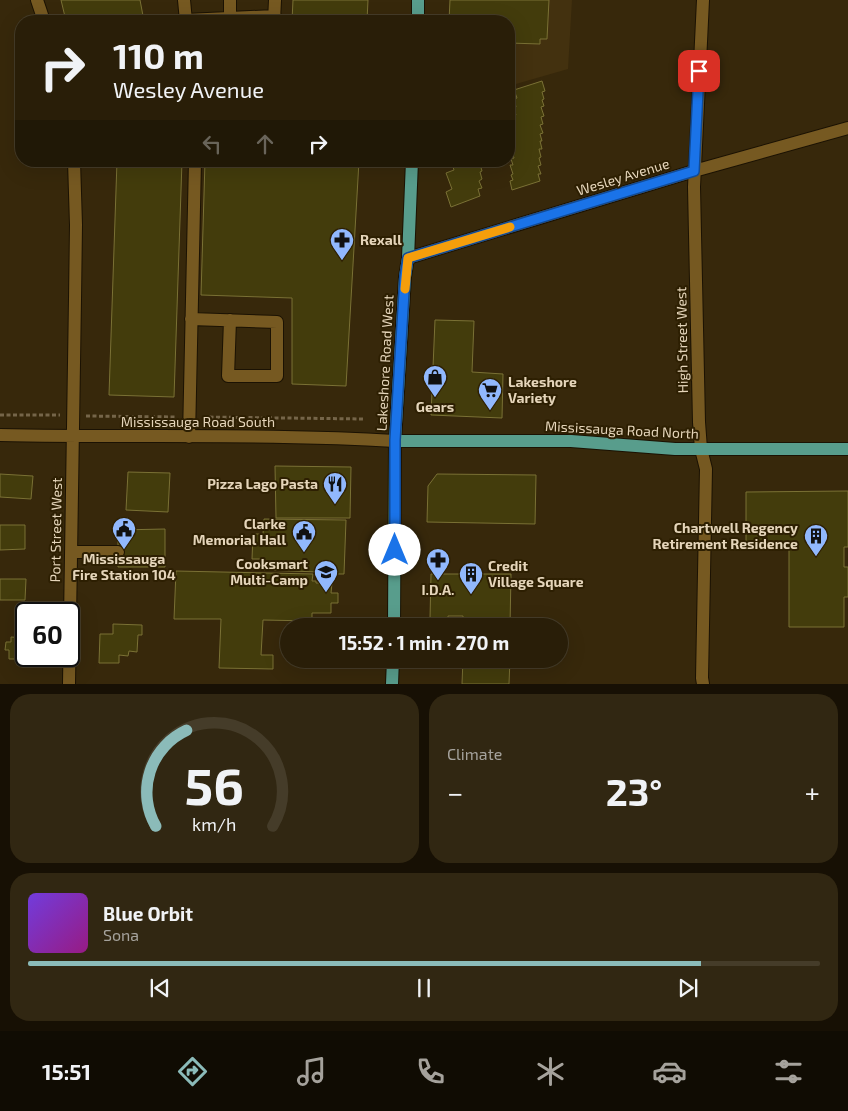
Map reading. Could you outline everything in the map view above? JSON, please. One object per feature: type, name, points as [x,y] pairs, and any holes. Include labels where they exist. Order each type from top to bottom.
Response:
[{"type":"main road","points":[[418,0],[418,15]]},
{"type":"main road","name":"Lakeshore Road West","points":[[394,618],[395,440],[405,276],[408,258],[412,167]]},
{"type":"main road","name":"Mississauga Road North","points":[[395,440],[571,441],[675,449],[848,449]]},
{"type":"main road","points":[[392,684],[393,668]]},
{"type":"street","points":[[37,0],[42,15]]},
{"type":"street","points":[[184,0],[186,15]]},
{"type":"street","points":[[230,0],[230,15]]},
{"type":"street","points":[[274,15],[275,0]]},
{"type":"street","name":"High Street West","points":[[702,681],[706,469],[701,449],[699,422],[694,171],[703,0]]},
{"type":"street","name":"Wesley Avenue","points":[[408,258],[694,171],[848,128]]},
{"type":"street","name":"Port Street West","points":[[69,684],[76,234],[74,167]]},
{"type":"street","points":[[189,437],[195,167]]},
{"type":"street","points":[[191,319],[230,320],[278,322],[277,376],[228,376],[230,320]]},
{"type":"street","name":"Mississauga Road South","points":[[0,435],[280,437],[395,440]]},
{"type":"street","points":[[71,552],[118,552]]},
{"type":"shaded area","points":[[455,0],[572,0],[568,69],[515,84],[515,15],[454,15]]},
{"type":"building","points":[[61,0],[140,0],[143,15],[65,15]]},
{"type":"building","points":[[293,0],[368,0],[367,15],[292,15]]},
{"type":"building","points":[[450,0],[549,0],[547,39],[540,39],[540,44],[515,43],[515,15],[449,15]]},
{"type":"building","points":[[542,81],[545,91],[542,92],[544,106],[541,107],[544,116],[541,117],[543,124],[540,125],[543,133],[540,134],[542,149],[539,149],[541,165],[538,166],[541,174],[538,174],[540,181],[512,190],[510,181],[513,180],[511,175],[513,174],[511,167],[515,167],[515,99],[517,98],[515,90]]},
{"type":"building","points":[[117,167],[182,167],[174,397],[109,395]]},
{"type":"building","points":[[205,167],[359,167],[346,386],[292,384],[292,298],[201,295]]},
{"type":"building","points":[[453,167],[481,167],[482,179],[479,181],[482,188],[478,189],[480,196],[451,207],[446,192],[452,189],[446,173],[454,170]]},
{"type":"building","points":[[435,320],[474,321],[472,372],[503,374],[502,418],[431,415]]},
{"type":"building","points":[[275,466],[351,467],[350,518],[276,518]]},
{"type":"building","points":[[128,472],[170,473],[168,512],[126,510]]},
{"type":"building","points":[[0,474],[33,476],[31,499],[0,497]]},
{"type":"building","points":[[437,474],[536,475],[535,524],[427,522],[428,486]]},
{"type":"building","name":"Chartwell Regency Retirement Residence","points":[[848,491],[848,547],[844,547],[844,567],[848,567],[848,597],[844,597],[844,627],[789,627],[789,546],[746,546],[746,492]]},
{"type":"building","points":[[264,519],[346,520],[344,574],[262,570],[262,559],[252,559],[253,534],[263,534]]},
{"type":"building","points":[[0,525],[25,525],[25,549],[0,550]]},
{"type":"building","points":[[165,529],[165,567],[118,567],[118,530]]},
{"type":"building","points":[[176,571],[313,574],[312,581],[316,581],[316,583],[332,583],[331,593],[338,593],[338,603],[331,603],[331,613],[312,613],[312,618],[263,620],[261,655],[273,655],[273,669],[219,668],[221,619],[174,619]]},
{"type":"building","name":"Credit Village Square","points":[[431,574],[511,574],[510,618],[463,618],[463,616],[448,616],[448,618],[430,618]]},
{"type":"building","points":[[0,579],[26,579],[25,600],[0,600]]},
{"type":"building","points":[[113,624],[142,625],[142,635],[138,635],[137,652],[129,651],[128,656],[119,655],[119,663],[99,663],[100,634],[113,634]]},
{"type":"building","points":[[11,637],[15,637],[15,659],[9,659],[9,650],[5,650],[6,642],[11,642]]},
{"type":"building","points":[[463,668],[510,668],[509,684],[462,684]]},
{"type":"slow traffic","points":[[405,289],[408,258],[510,227]]},
{"type":"place","name":"Rexall","points":[[342,261]]},
{"type":"place","name":"Gears","points":[[435,398]]},
{"type":"place","name":"Lakeshore Variety","points":[[490,411]]},
{"type":"place","name":"Pizza Lago Pasta","points":[[335,505]]},
{"type":"place","name":"Mississauga Fire Station 104","points":[[124,550]]},
{"type":"place","name":"Clarke Memorial Hall","points":[[304,553]]},
{"type":"place","name":"Chartwell Regency Retirement Residence","points":[[816,557]]},
{"type":"place","name":"I.D.A.","points":[[438,581]]},
{"type":"place","name":"Cooksmart Multi-Camp","points":[[326,593]]},
{"type":"place","name":"Credit Village Square","points":[[471,595]]},
{"type":"route","points":[[395,550],[395,440],[405,276],[408,258],[694,171],[699,71]]}]
